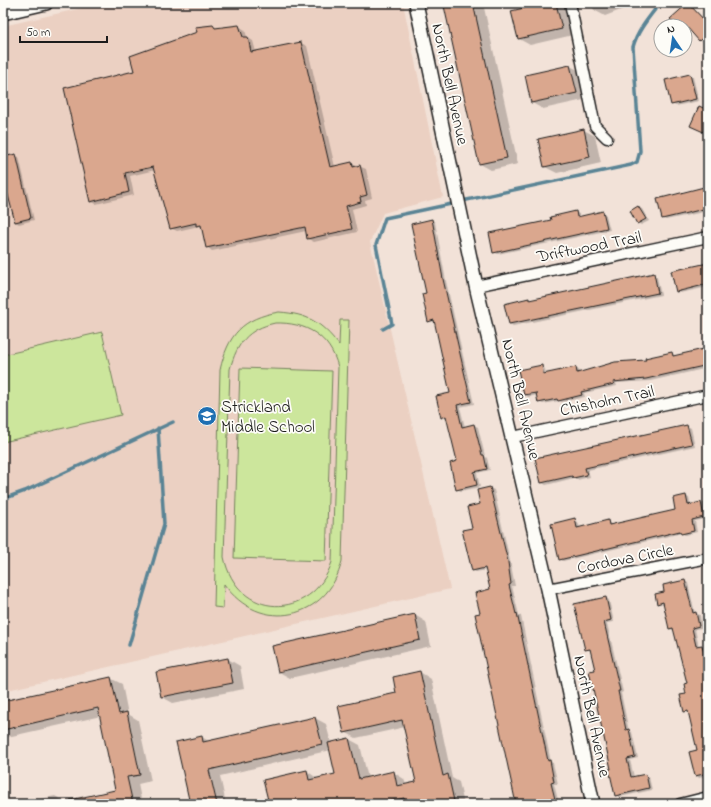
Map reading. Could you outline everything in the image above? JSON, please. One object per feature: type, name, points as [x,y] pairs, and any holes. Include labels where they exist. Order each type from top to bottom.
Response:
[{"type":"street","points":[[3,13],[46,3]]},
{"type":"street","name":"North Bell Avenue","points":[[416,3],[454,184],[464,222],[476,286],[548,589],[593,804]]},
{"type":"street","points":[[570,3],[595,126],[607,138]]},
{"type":"street","name":"Driftwood Trail","points":[[476,286],[708,237]]},
{"type":"street","name":"Chisholm Trail","points":[[512,437],[708,395]]},
{"type":"street","name":"Cordova Circle","points":[[548,589],[708,558]]},
{"type":"street","points":[[680,804],[708,798]]},
{"type":"shaded area","name":"Strickland Middle School","points":[[104,3],[403,3],[443,197],[383,213],[370,242],[450,589],[3,691],[3,26]]},
{"type":"green space","points":[[279,312],[306,317],[326,330],[339,345],[340,320],[349,320],[342,561],[334,581],[323,597],[308,608],[291,614],[273,615],[256,610],[239,600],[224,584],[223,608],[214,607],[220,370],[227,347],[232,338],[246,324],[266,315]],"holes":[[[275,323],[286,323],[306,328],[323,339],[334,356],[338,367],[332,562],[322,582],[309,595],[292,603],[275,606],[259,602],[244,593],[232,578],[224,557],[230,369],[240,345],[251,333]]]},
{"type":"green space","points":[[102,332],[121,415],[3,442],[3,355]]},
{"type":"green space","points":[[240,368],[332,371],[326,561],[234,558]]},
{"type":"building","points":[[460,3],[473,3],[507,158],[479,164],[444,6]]},
{"type":"building","points":[[545,3],[556,3],[562,29],[518,39],[511,11]]},
{"type":"building","points":[[688,3],[708,24],[708,33],[699,41],[693,34],[693,18],[671,18]]},
{"type":"building","points":[[213,25],[215,28],[239,25],[243,37],[248,37],[251,52],[301,42],[330,167],[352,162],[353,167],[360,165],[367,195],[360,197],[361,202],[346,206],[352,229],[307,239],[305,227],[206,248],[201,225],[196,226],[196,223],[170,229],[153,167],[125,173],[129,192],[90,202],[64,88],[134,71],[130,56],[197,32],[195,27]]},
{"type":"building","points":[[570,65],[577,93],[531,103],[525,75]]},
{"type":"building","points":[[690,74],[696,99],[671,105],[665,80]]},
{"type":"building","points":[[699,106],[708,110],[708,134],[690,126]]},
{"type":"building","points":[[584,129],[590,157],[544,167],[538,139]]},
{"type":"building","points":[[16,154],[31,218],[15,222],[3,176],[3,157]]},
{"type":"building","points":[[708,186],[708,208],[662,219],[657,199]]},
{"type":"building","points":[[638,206],[646,219],[637,224],[630,211]]},
{"type":"building","points":[[576,211],[577,217],[603,211],[607,228],[493,253],[489,233],[551,220],[550,217]]},
{"type":"building","points":[[432,219],[443,279],[471,402],[457,405],[462,427],[474,424],[487,469],[474,472],[477,485],[456,490],[450,463],[457,461],[446,416],[441,418],[436,396],[450,393],[434,320],[428,322],[422,294],[426,293],[411,224]]},
{"type":"building","points":[[708,263],[708,284],[676,292],[671,271]]},
{"type":"building","points":[[654,273],[658,293],[509,324],[504,304]]},
{"type":"building","points":[[708,348],[708,365],[646,379],[613,382],[614,384],[581,392],[582,395],[558,401],[557,399],[538,403],[536,393],[524,395],[518,370],[542,365],[543,374],[576,367],[577,373],[615,362],[646,360],[645,358],[672,352],[673,356]]},
{"type":"building","points":[[687,425],[692,444],[585,468],[587,475],[573,478],[572,476],[541,483],[535,458]]},
{"type":"building","points":[[490,487],[508,562],[511,584],[509,585],[516,614],[517,613],[548,761],[550,760],[554,782],[551,783],[556,803],[516,804],[475,614],[480,613],[475,593],[490,589],[485,568],[472,571],[462,530],[472,528],[467,507],[480,504],[477,490]]},
{"type":"building","points":[[686,495],[688,505],[701,502],[704,517],[692,520],[694,531],[681,534],[680,531],[559,560],[551,524],[575,518],[577,528],[608,520],[609,525],[675,510],[673,498]]},
{"type":"building","points":[[685,580],[693,613],[696,612],[699,626],[692,628],[696,646],[702,645],[708,672],[708,692],[706,692],[708,706],[706,707],[708,717],[708,773],[695,776],[689,752],[697,750],[688,711],[684,712],[680,695],[686,694],[684,684],[687,683],[673,628],[669,629],[663,602],[657,604],[655,594],[664,592],[663,585]]},
{"type":"building","points":[[606,597],[611,620],[604,622],[620,691],[618,691],[626,730],[629,729],[635,757],[627,759],[631,777],[646,774],[649,788],[615,796],[609,769],[611,769],[589,671],[595,670],[590,649],[585,650],[574,604]]},
{"type":"building","points":[[415,614],[420,640],[278,672],[272,646]]},
{"type":"building","points":[[228,658],[233,683],[161,697],[156,672]]},
{"type":"building","points":[[420,671],[443,776],[448,774],[454,801],[440,804],[405,804],[404,798],[376,804],[269,804],[263,780],[307,770],[309,780],[335,774],[328,743],[349,738],[359,779],[394,771],[397,786],[416,782],[402,720],[344,733],[338,706],[396,693],[393,677]]},
{"type":"building","points":[[111,677],[119,714],[127,712],[140,775],[127,777],[133,804],[70,804],[70,800],[115,790],[98,708],[3,730],[3,701]]},
{"type":"building","points":[[315,717],[322,744],[209,770],[217,804],[190,804],[176,742],[202,736],[203,742]]},
{"type":"waterway","points":[[462,201],[631,165],[637,162],[640,151],[633,47],[641,29],[660,3]]},
{"type":"waterway","points":[[383,329],[392,324],[376,245],[385,218],[456,203]]},
{"type":"waterway","points":[[3,499],[25,491],[173,422]]},
{"type":"waterway","points":[[129,645],[164,524],[158,428]]},
{"type":"place","name":"Strickland Middle School","points":[[207,416]]}]
